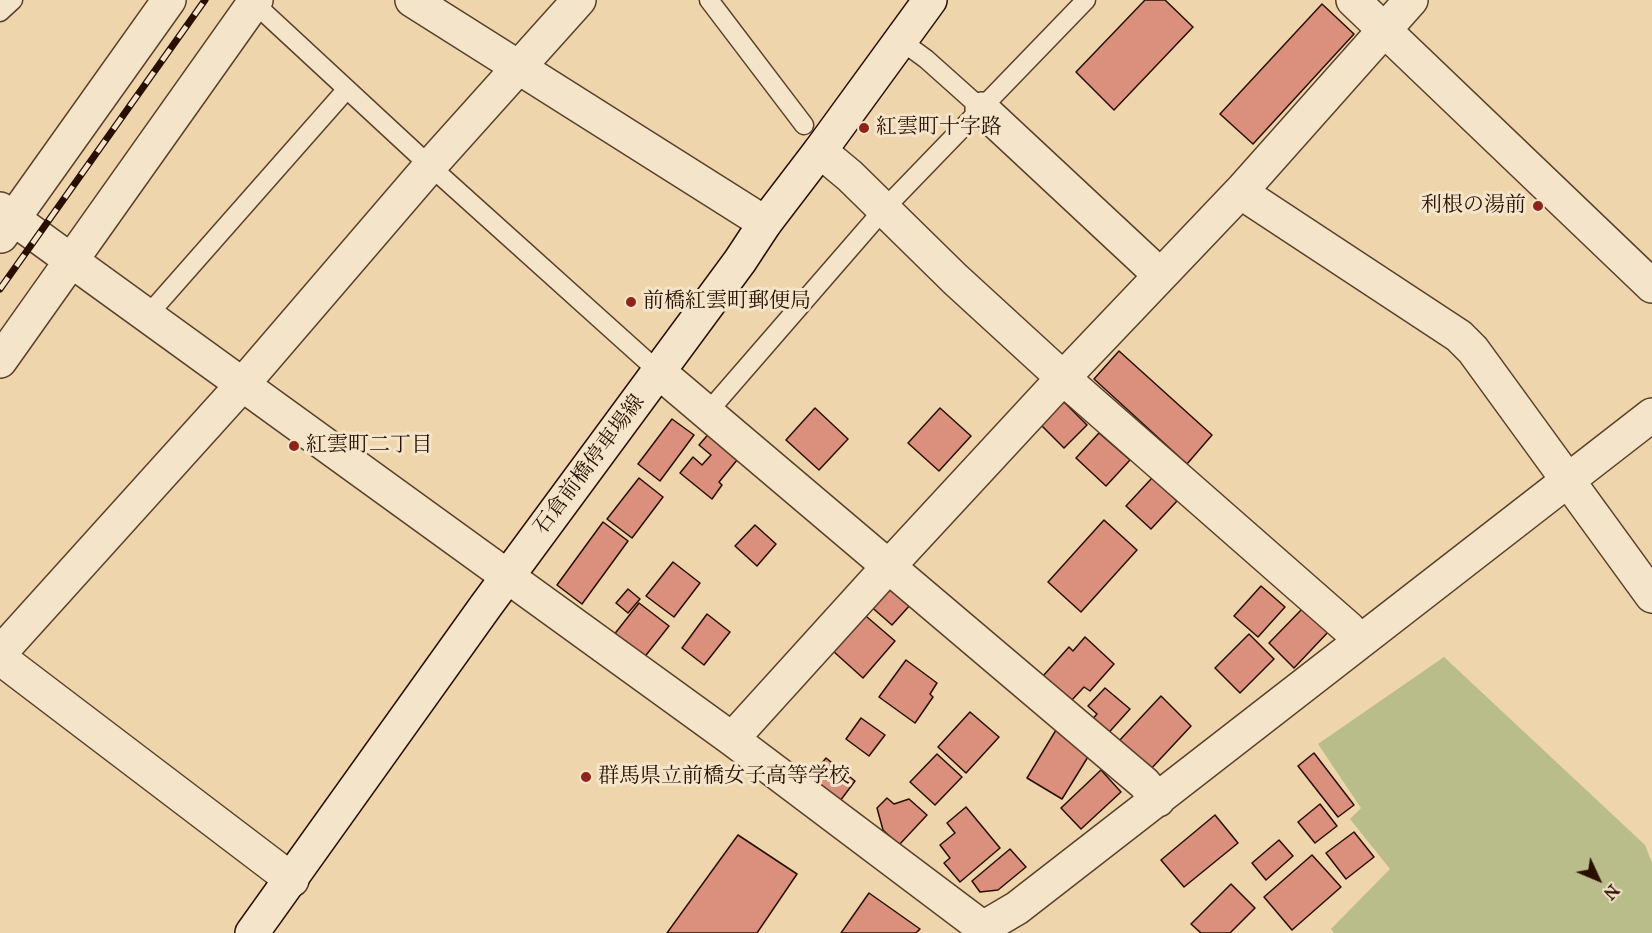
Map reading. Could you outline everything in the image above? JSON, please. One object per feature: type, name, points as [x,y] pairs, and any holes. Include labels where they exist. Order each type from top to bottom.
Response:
[{"type":"street","points":[[169,0],[4,222],[70,260],[732,739],[980,930],[1017,908],[1158,800],[1652,415]]},
{"type":"street","points":[[412,0],[765,223]]},
{"type":"street","points":[[292,880],[0,656],[242,385],[430,166],[579,0]]},
{"type":"street","name":"石倉前橋停車場線","points":[[252,933],[507,578],[740,261],[765,223],[812,138],[900,40],[930,0]]},
{"type":"street","points":[[1353,0],[1652,286]]},
{"type":"street","points":[[732,739],[1063,378],[1242,190],[1386,30],[1410,0]]},
{"type":"street","points":[[0,361],[255,1]]},
{"type":"street","points":[[982,109],[1160,275]]},
{"type":"street","points":[[812,138],[955,279],[1063,378],[1360,641]]},
{"type":"street","points":[[1242,190],[1254,201],[1459,336],[1473,350],[1569,479],[1580,498],[1652,596]]},
{"type":"street","points":[[659,372],[1144,783],[1158,800]]},
{"type":"lane","points":[[0,12],[13,0]]},
{"type":"lane","points":[[709,0],[812,138]]},
{"type":"lane","points":[[707,413],[884,209],[1086,0]]},
{"type":"lane","points":[[255,1],[430,166],[659,372]]},
{"type":"lane","points":[[900,40],[926,58],[982,109]]},
{"type":"lane","points":[[147,316],[347,89]]},
{"type":"green space","points":[[1444,657],[1645,845],[1652,863],[1652,933],[1334,933],[1331,929],[1390,869],[1350,819],[1361,808],[1318,744]]},
{"type":"building","points":[[1145,0],[1165,0],[1193,27],[1114,110],[1076,72]]},
{"type":"building","points":[[1322,4],[1354,34],[1253,144],[1220,114]]},
{"type":"building","points":[[1119,351],[1212,435],[1187,464],[1094,379]]},
{"type":"building","points":[[1062,400],[1087,425],[1064,448],[1039,423]]},
{"type":"building","points":[[815,408],[848,439],[819,470],[786,440]]},
{"type":"building","points":[[940,408],[971,436],[939,471],[908,443]]},
{"type":"building","points":[[672,419],[694,435],[660,481],[638,464]]},
{"type":"building","points":[[712,430],[742,454],[719,482],[722,485],[712,499],[680,473],[693,457],[702,465],[711,455],[699,445]]},
{"type":"building","points":[[1099,433],[1130,460],[1106,486],[1076,458]]},
{"type":"building","points":[[639,478],[663,497],[632,538],[607,519]]},
{"type":"building","points":[[1152,478],[1177,501],[1151,529],[1126,506]]},
{"type":"building","points":[[1104,520],[1137,550],[1081,612],[1048,582]]},
{"type":"building","points":[[603,522],[628,541],[582,604],[557,585]]},
{"type":"building","points":[[755,525],[776,544],[757,566],[735,546]]},
{"type":"building","points":[[673,562],[700,583],[674,617],[646,596]]},
{"type":"building","points":[[886,583],[911,604],[892,625],[868,604]]},
{"type":"building","points":[[1261,586],[1285,607],[1258,637],[1234,616]]},
{"type":"building","points":[[628,589],[640,599],[628,613],[616,603]]},
{"type":"building","points":[[639,603],[669,626],[643,659],[613,636]]},
{"type":"building","points":[[1305,606],[1330,630],[1294,668],[1269,643]]},
{"type":"building","points":[[860,611],[895,641],[863,678],[833,651]]},
{"type":"building","points":[[707,614],[730,632],[704,665],[682,648]]},
{"type":"building","points":[[1249,634],[1274,659],[1240,693],[1215,668]]},
{"type":"building","points":[[1085,637],[1114,664],[1090,691],[1084,687],[1071,701],[1043,676],[1069,647],[1073,651]]},
{"type":"building","points":[[906,660],[937,683],[930,694],[933,697],[915,723],[879,697]]},
{"type":"building","points":[[1105,688],[1130,709],[1103,739],[1087,725],[1097,714],[1088,706]]},
{"type":"building","points":[[1161,696],[1191,726],[1149,771],[1118,742]]},
{"type":"building","points":[[970,712],[999,737],[966,773],[938,747]]},
{"type":"building","points":[[861,718],[885,735],[869,756],[846,739]]},
{"type":"building","points":[[1056,730],[1091,752],[1062,799],[1027,778]]},
{"type":"building","points":[[1314,753],[1354,805],[1338,817],[1298,766]]},
{"type":"building","points":[[937,754],[962,777],[935,805],[910,782]]},
{"type":"building","points":[[826,758],[855,781],[840,801],[810,778]]},
{"type":"building","points":[[1101,770],[1121,792],[1081,829],[1061,808]]},
{"type":"building","points":[[887,798],[894,804],[909,799],[927,815],[899,845],[883,830],[877,808]]},
{"type":"building","points":[[1320,804],[1337,826],[1315,843],[1298,822]]},
{"type":"building","points":[[966,807],[1000,848],[960,882],[944,863],[950,858],[940,845],[955,833],[947,823]]},
{"type":"building","points":[[1215,815],[1238,843],[1184,887],[1161,860]]},
{"type":"building","points":[[1354,832],[1374,857],[1346,879],[1326,853]]},
{"type":"building","points":[[738,835],[797,874],[757,933],[667,933]]},
{"type":"building","points":[[1279,840],[1293,856],[1266,880],[1252,863]]},
{"type":"building","points":[[1010,849],[1026,867],[998,890],[980,892],[972,881]]},
{"type":"building","points":[[1312,855],[1341,887],[1292,930],[1264,897]]},
{"type":"building","points":[[1231,884],[1255,908],[1230,933],[1201,933],[1191,924]]},
{"type":"building","points":[[869,893],[920,929],[916,933],[841,933]]},
{"type":"railway","points":[[0,289],[205,0]]},
{"type":"place","name":"紅雲町十字路","points":[[864,128]]},
{"type":"place","name":"利根の湯前","points":[[1538,206]]},
{"type":"place","name":"前橋紅雲町郵便局","points":[[631,302]]},
{"type":"place","name":"紅雲町二丁目","points":[[294,446]]},
{"type":"place","name":"群馬県立前橋女子高等学校","points":[[586,777]]}]
